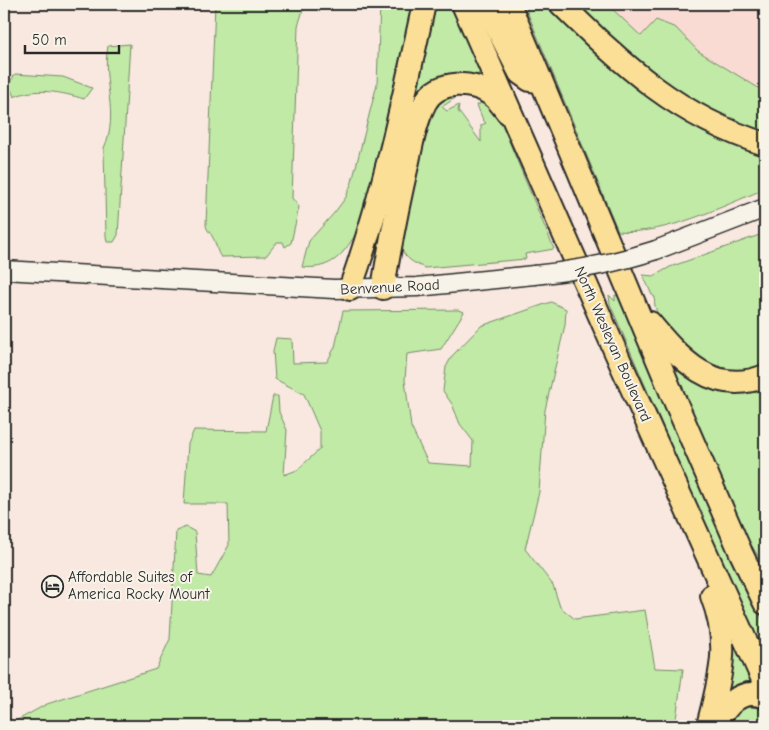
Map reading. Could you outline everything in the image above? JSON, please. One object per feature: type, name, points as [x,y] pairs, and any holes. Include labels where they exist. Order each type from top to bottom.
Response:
[{"type":"highway","points":[[350,289],[372,227],[384,183],[424,4]]},
{"type":"highway","name":"North Wesleyan Boulevard","points":[[463,4],[765,684]]},
{"type":"highway","points":[[485,4],[520,73],[530,80],[540,81]]},
{"type":"highway","points":[[509,4],[635,306],[741,553],[765,603]]},
{"type":"highway","points":[[561,4],[650,85],[689,112],[711,124],[765,144]]},
{"type":"highway","points":[[383,288],[394,218],[412,142],[425,101],[436,91],[454,84],[472,86],[492,95],[506,112],[529,154]]},
{"type":"highway","points":[[635,306],[685,362],[702,374],[724,381],[744,382],[765,376]]},
{"type":"highway","points":[[673,479],[720,618],[723,658],[708,726]]},
{"type":"highway","points":[[714,726],[729,704],[740,696],[750,693],[765,697]]},
{"type":"main road","name":"Benvenue Road","points":[[4,270],[350,289],[416,287],[570,271],[627,259],[656,250],[765,208]]},
{"type":"shaded area","points":[[570,4],[765,4],[765,139]]},
{"type":"green space","points":[[215,4],[305,4],[298,26],[292,198],[299,207],[291,243],[285,247],[283,242],[277,242],[266,256],[221,257],[206,225]]},
{"type":"green space","points":[[380,4],[416,4],[384,150],[369,206],[353,238],[339,256],[324,265],[302,267],[309,241],[346,197],[352,182],[377,84]]},
{"type":"green space","points":[[432,4],[456,4],[481,70],[474,80],[426,86],[415,97]]},
{"type":"green space","points":[[524,4],[554,4],[765,154],[765,189],[712,211],[674,224],[655,229],[618,231]]},
{"type":"green space","points":[[570,4],[607,4],[641,36],[656,20],[676,28],[698,51],[765,92],[765,139],[683,100]]},
{"type":"green space","points":[[130,44],[118,235],[114,242],[107,242],[104,148],[108,135],[110,110],[106,59],[108,46]]},
{"type":"green space","points":[[15,74],[63,77],[92,88],[84,99],[67,94],[40,91],[14,97],[9,84]]},
{"type":"green space","points":[[461,94],[442,107],[447,111],[459,105],[458,111],[481,142],[481,125],[486,123],[477,105],[485,102],[501,122],[554,249],[525,254],[526,259],[425,268],[412,262],[402,250],[397,231],[432,108],[449,95]]},
{"type":"green space","points":[[765,233],[765,367],[741,372],[723,371],[708,365],[698,358],[666,328],[655,306],[655,297],[652,295],[643,275],[654,276],[670,267]]},
{"type":"green space","points":[[609,295],[615,301],[615,295],[620,297],[765,626],[765,663],[610,304]]},
{"type":"green space","points":[[551,302],[566,309],[565,325],[545,410],[539,492],[525,549],[553,585],[560,607],[575,619],[645,610],[655,668],[683,669],[675,726],[4,726],[4,716],[14,722],[47,704],[156,669],[170,639],[176,531],[186,527],[195,532],[198,575],[211,577],[229,545],[228,504],[184,504],[188,444],[194,430],[266,431],[273,396],[278,396],[279,412],[287,430],[284,475],[297,470],[320,449],[320,431],[304,394],[275,379],[273,351],[276,338],[292,339],[293,363],[327,362],[335,347],[343,311],[458,310],[464,312],[441,349],[407,354],[405,380],[411,427],[428,463],[472,466],[473,441],[460,424],[452,404],[443,391],[446,367],[452,356],[481,326]]},
{"type":"green space","points":[[662,352],[765,385],[764,566],[740,526]]},
{"type":"green space","points":[[727,618],[756,686],[749,684],[739,685],[731,689],[720,703]]},
{"type":"green space","points":[[745,706],[765,709],[765,726],[723,726]]},
{"type":"place","name":"Affordable Suites of America Rocky Mount","points":[[52,586]]}]
